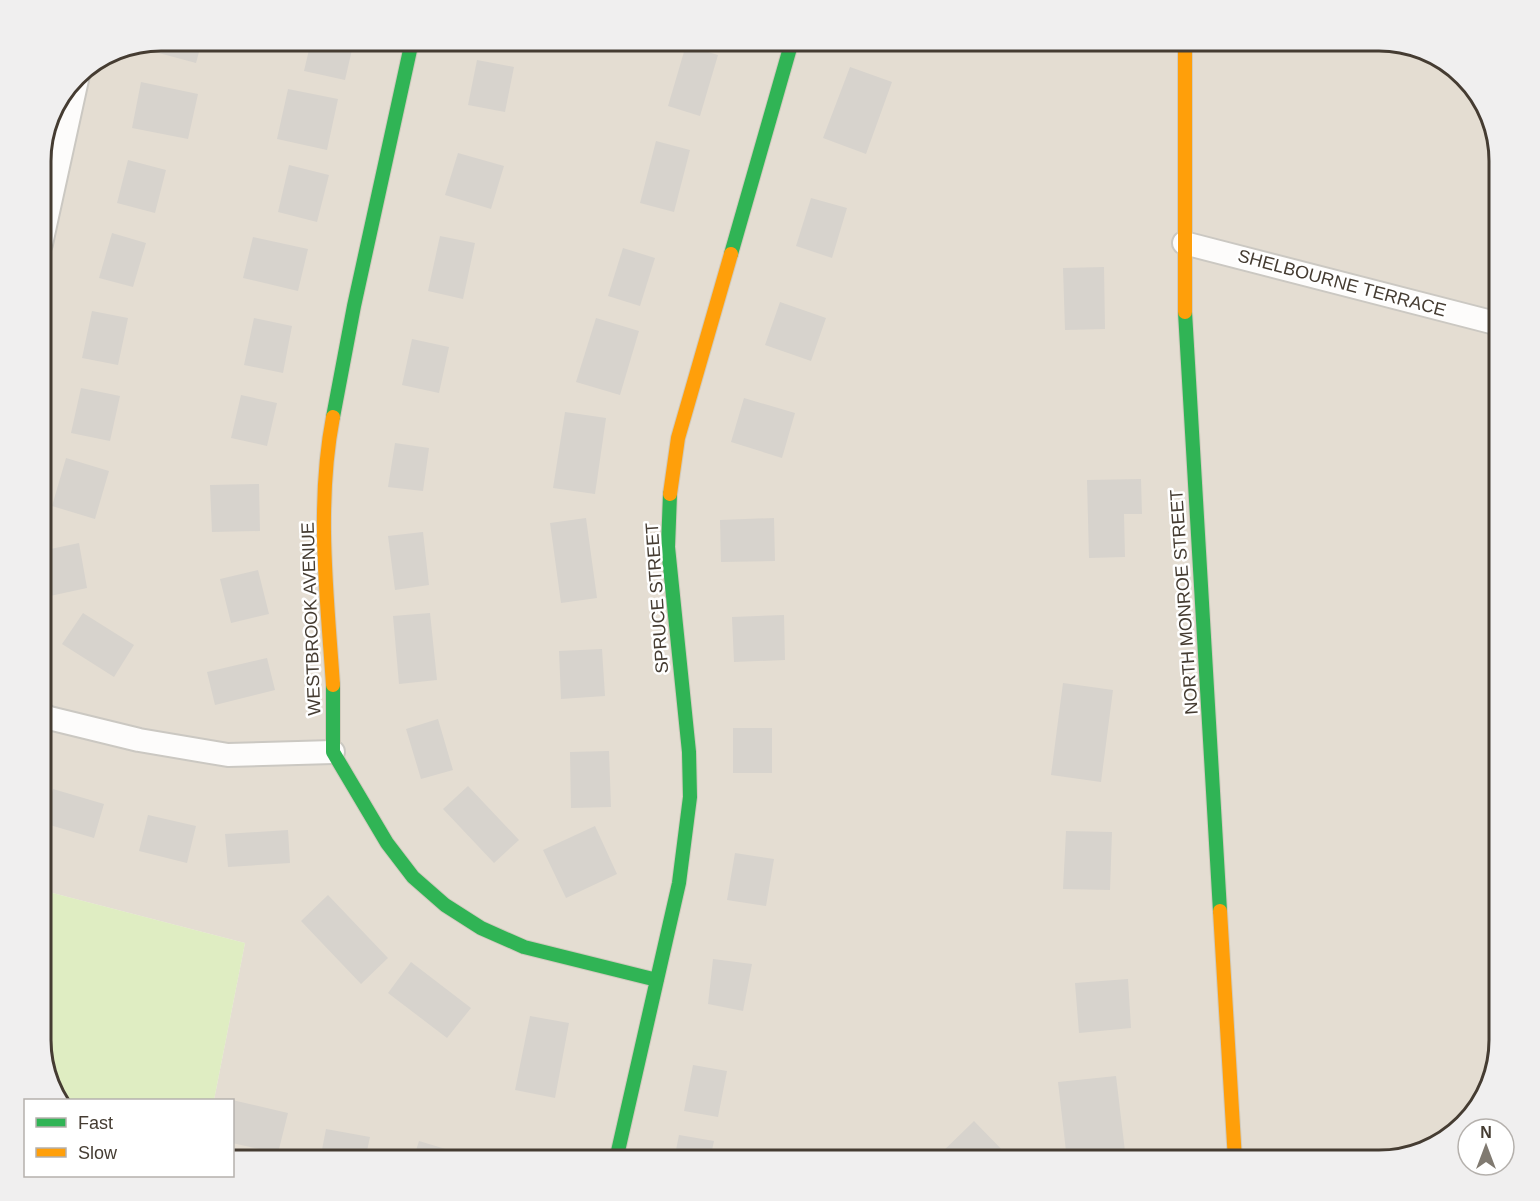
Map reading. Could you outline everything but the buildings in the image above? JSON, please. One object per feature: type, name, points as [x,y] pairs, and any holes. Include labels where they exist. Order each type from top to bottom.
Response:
[{"type":"street","name":"WESTBROOK AVENUE","points":[[333,752],[333,688],[324,550],[329,438],[354,306],[410,51]]},
{"type":"street","name":"SPRUCE STREET","points":[[618,1150],[681,872],[690,797],[689,752],[668,547],[671,481],[678,438],[789,51]]},
{"type":"street","name":"NORTH MONROE STREET","points":[[1185,51],[1185,328],[1234,1150]]},
{"type":"street","points":[[51,198],[74,94]]},
{"type":"street","name":"SHELBOURNE TERRACE","points":[[1185,243],[1489,321]]},
{"type":"street","points":[[51,719],[139,740],[228,755],[333,752],[387,843],[413,877],[445,905],[481,928],[524,947],[657,980]]},
{"type":"shaded area","points":[[154,51],[1379,51],[1408,55],[1428,62],[1457,83],[1466,94],[1478,112],[1483,126],[1489,161],[1489,1040],[1485,1069],[1478,1089],[1458,1117],[1446,1127],[1428,1139],[1401,1148],[1386,1150],[234,1150],[234,1099],[214,1099],[245,943],[51,893],[51,154],[62,112],[88,78],[112,62],[139,53]]},
{"type":"green space","points":[[51,893],[245,943],[214,1099],[69,1099],[59,1082],[51,1047]]},
{"type":"traffic: fast","points":[[333,417],[354,306],[410,51]]},
{"type":"traffic: fast","points":[[731,254],[789,51]]},
{"type":"traffic: fast","points":[[1185,312],[1220,911]]},
{"type":"traffic: fast","points":[[618,1150],[679,883],[690,797],[689,752],[668,547],[670,494]]},
{"type":"traffic: fast","points":[[333,685],[333,752],[387,843],[413,877],[445,905],[481,928],[524,947],[657,980]]},
{"type":"traffic: slow","points":[[1185,51],[1185,312]]},
{"type":"traffic: slow","points":[[670,494],[678,438],[731,254]]},
{"type":"traffic: slow","points":[[333,417],[325,484],[324,551],[333,685]]},
{"type":"traffic: slow","points":[[1220,911],[1234,1150]]}]
